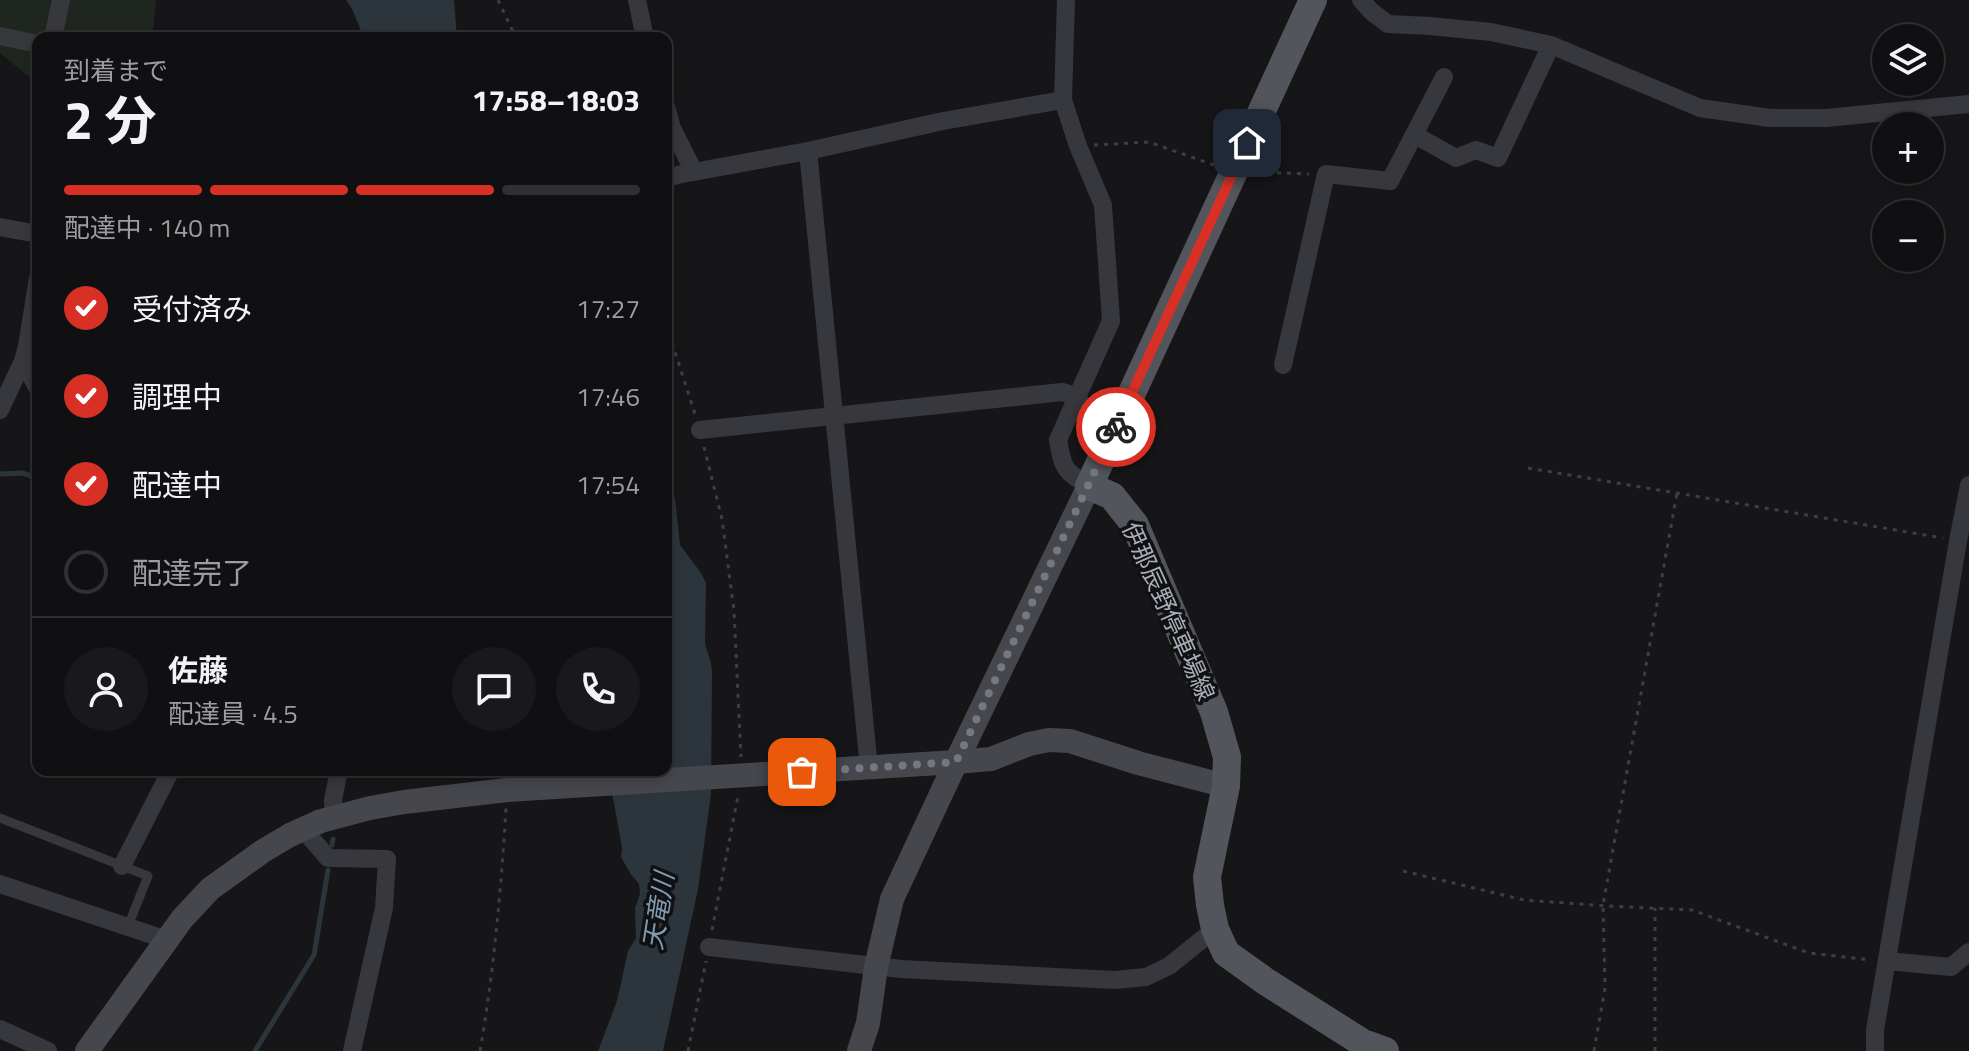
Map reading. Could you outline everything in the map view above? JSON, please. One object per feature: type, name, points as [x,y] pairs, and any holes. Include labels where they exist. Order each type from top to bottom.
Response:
[{"type":"main road","points":[[859,1051],[868,1023],[876,967],[892,899],[1089,486],[1313,0]]},
{"type":"main road","name":"伊那辰野停車場線","points":[[1089,486],[1112,496],[1135,525],[1214,712],[1227,757],[1226,786],[1207,877],[1215,929],[1226,953],[1370,1048]]},
{"type":"main road","points":[[87,1051],[182,919],[210,889],[263,851],[303,829],[334,817],[404,802],[513,790],[991,759],[1029,744],[1049,740],[1070,741],[1226,786]]},
{"type":"street","points":[[54,32],[61,0]]},
{"type":"street","points":[[637,0],[644,32]]},
{"type":"street","points":[[1066,0],[1063,100],[1103,205],[1111,321],[1058,440],[1061,458],[1069,474],[1089,486]]},
{"type":"street","points":[[1361,0],[1388,24],[1491,32],[1551,45],[1700,108],[1770,118],[1826,118],[1969,104]]},
{"type":"street","points":[[0,36],[32,43]]},
{"type":"street","points":[[1415,135],[1456,158],[1476,150],[1498,158],[1551,45]]},
{"type":"street","points":[[1283,365],[1326,174],[1390,181],[1444,77]]},
{"type":"street","points":[[672,177],[943,121],[1063,100]]},
{"type":"street","points":[[672,128],[694,172]]},
{"type":"street","points":[[808,151],[869,768]]},
{"type":"street","points":[[0,227],[32,233]]},
{"type":"street","points":[[0,410],[23,361],[32,315]]},
{"type":"street","points":[[23,361],[32,378]]},
{"type":"street","points":[[700,430],[1062,392],[1079,397]]},
{"type":"street","points":[[1875,1051],[1875,1030],[1969,485]]},
{"type":"street","points":[[122,866],[168,776]]},
{"type":"street","points":[[334,817],[333,800],[338,776]]},
{"type":"street","points":[[303,829],[328,858],[387,859],[384,908],[352,1051]]},
{"type":"street","points":[[0,884],[167,940]]},
{"type":"street","points":[[709,947],[876,967],[1115,980],[1146,977],[1169,966],[1215,929]]},
{"type":"street","points":[[1887,961],[1951,967],[1969,952]]},
{"type":"street","points":[[0,1029],[48,1051]]},
{"type":"lane","points":[[0,818],[148,876],[128,926]]},
{"type":"path","points":[[498,0],[513,32]]},
{"type":"path","points":[[1078,146],[1149,142],[1234,171],[1326,174]]},
{"type":"path","points":[[672,343],[700,430],[722,519],[734,611],[738,776],[688,1051]]},
{"type":"path","points":[[1528,468],[1958,541]]},
{"type":"path","points":[[1594,1051],[1605,988],[1603,905],[1677,493]]},
{"type":"path","points":[[480,1051],[492,980],[513,790]]},
{"type":"path","points":[[1403,871],[1524,900],[1692,910],[1809,953],[1887,961]]},
{"type":"path","points":[[1655,908],[1655,1051]]},
{"type":"shaded area","points":[[0,0],[156,0],[153,30],[150,32],[32,32],[32,79],[0,53]]},
{"type":"water","points":[[346,0],[454,0],[457,32],[362,32]]},
{"type":"water","name":"天竜川","points":[[672,490],[680,545],[706,583],[705,641],[712,670],[711,794],[698,889],[663,1051],[598,1051],[617,1001],[628,951],[636,938],[635,908],[640,894],[639,884],[621,857],[607,776],[672,776]]},
{"type":"waterway","points":[[0,474],[22,473],[32,476]]},
{"type":"waterway","points":[[332,845],[333,839]]},
{"type":"waterway","points":[[255,1051],[314,955],[328,870]]},
{"type":"way so far","points":[[802,772],[956,762],[1116,427]]},
{"type":"route","points":[[1116,427],[1247,143]]}]
